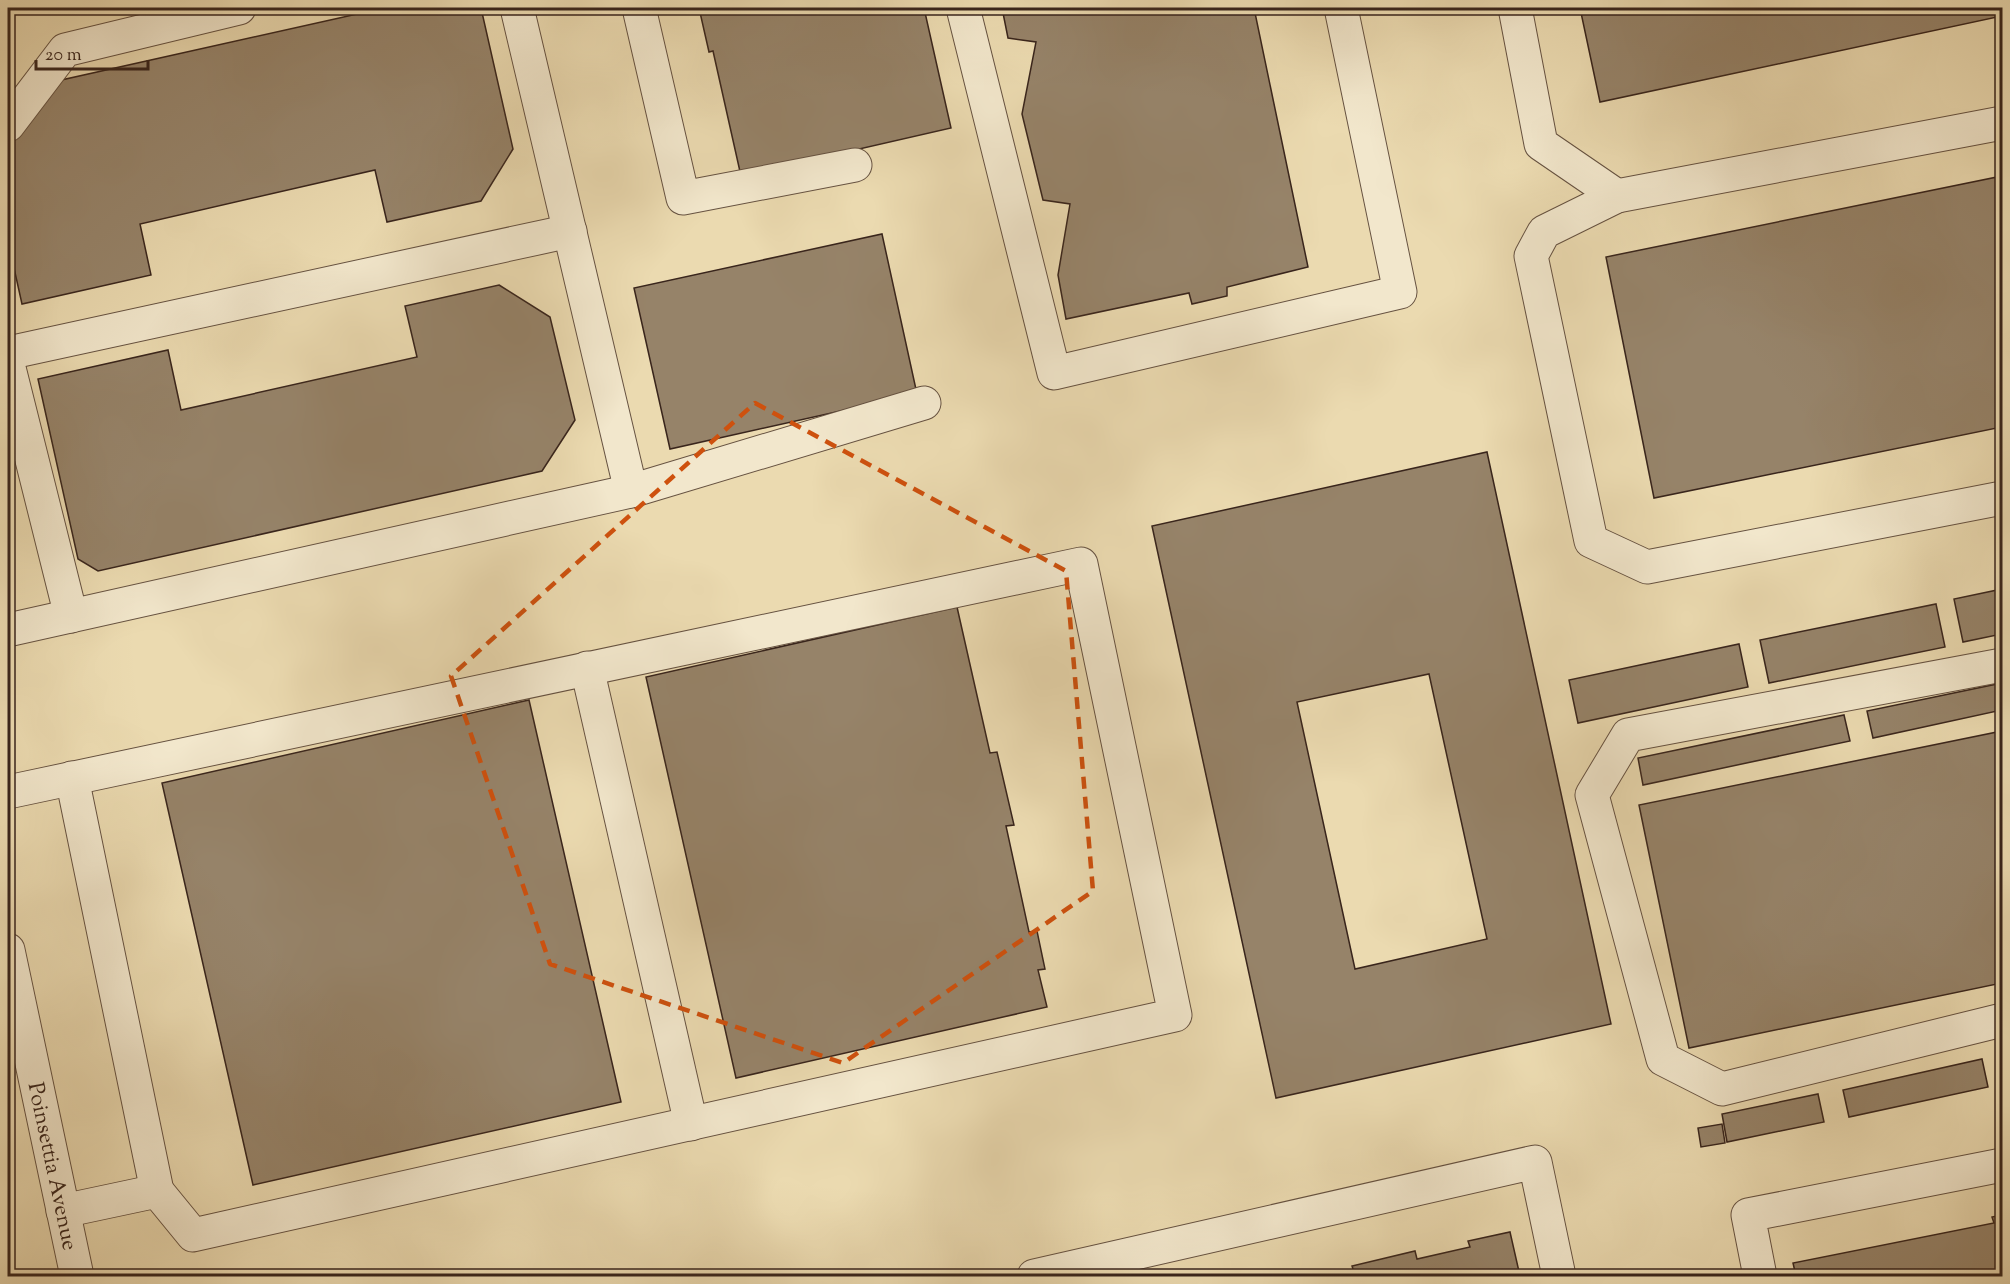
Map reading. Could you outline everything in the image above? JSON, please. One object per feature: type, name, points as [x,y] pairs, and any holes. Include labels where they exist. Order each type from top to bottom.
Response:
[{"type":"street","points":[[8,124],[66,50],[239,8]]},
{"type":"street","points":[[517,8],[631,491]]},
{"type":"street","points":[[639,8],[683,198],[855,165]]},
{"type":"street","points":[[963,8],[1054,374],[1400,292],[1341,8]]},
{"type":"street","points":[[1515,8],[1541,144],[1617,196]]},
{"type":"street","points":[[2002,123],[1617,196],[1544,232],[1531,255],[1591,541],[1647,567],[2002,498]]},
{"type":"street","points":[[8,353],[570,231]]},
{"type":"street","points":[[8,364],[71,616]]},
{"type":"street","points":[[8,630],[631,491],[924,403]]},
{"type":"street","points":[[8,792],[72,778],[587,668],[1081,564],[1175,1016],[193,1235],[157,1191],[72,778]]},
{"type":"street","points":[[2002,665],[1628,735],[1593,795],[1663,1059],[1722,1089],[2002,1020]]},
{"type":"street","points":[[587,668],[691,1124]]},
{"type":"street","name":"Poinsettia Avenue","points":[[8,950],[15,1023],[63,1211],[77,1276]]},
{"type":"street","points":[[1034,1276],[1535,1162],[1559,1276]]},
{"type":"street","points":[[1760,1276],[1748,1215],[2002,1165]]},
{"type":"street","points":[[63,1211],[157,1191]]},
{"type":"highlighted area","points":[[755,403],[1066,571],[1093,891],[843,1063],[550,964],[451,676]]},
{"type":"building","points":[[384,8],[481,8],[513,149],[481,201],[387,222],[375,170],[140,224],[151,275],[22,304],[8,241],[8,146],[48,83]]},
{"type":"building","points":[[699,8],[924,8],[951,128],[741,176],[713,51],[709,52]]},
{"type":"building","points":[[1002,8],[1254,8],[1308,267],[1227,287],[1227,296],[1192,304],[1189,293],[1066,319],[1058,275],[1070,204],[1043,200],[1022,114],[1036,42],[1008,38]]},
{"type":"building","points":[[1580,8],[2002,8],[2002,16],[1600,102]]},
{"type":"building","points":[[2002,176],[2002,427],[1654,498],[1606,257]]},
{"type":"building","points":[[882,234],[917,394],[670,449],[634,288]]},
{"type":"building","points":[[499,285],[550,317],[575,420],[542,471],[98,571],[78,559],[38,379],[168,350],[181,410],[417,357],[405,306]]},
{"type":"building","points":[[1487,452],[1611,1024],[1276,1098],[1152,526]],"holes":[[[1429,674],[1487,939],[1355,969],[1297,702]]]},
{"type":"building","points":[[2002,589],[2002,634],[1963,642],[1954,599]]},
{"type":"building","points":[[1936,604],[1945,647],[1769,683],[1760,640]]},
{"type":"building","points":[[957,607],[990,753],[997,752],[1014,825],[1006,826],[1029,932],[1037,931],[1045,969],[1038,970],[1047,1007],[736,1078],[646,677]]},
{"type":"building","points":[[1739,644],[1748,687],[1578,723],[1569,680]]},
{"type":"building","points":[[2002,683],[2002,710],[1873,738],[1867,711]]},
{"type":"building","points":[[529,700],[621,1102],[253,1185],[162,783]]},
{"type":"building","points":[[1844,715],[1850,741],[1643,785],[1638,758]]},
{"type":"building","points":[[2002,731],[2002,983],[1689,1048],[1639,805]]},
{"type":"building","points":[[1982,1059],[1988,1087],[1849,1117],[1843,1090]]},
{"type":"building","points":[[1818,1094],[1824,1122],[1727,1142],[1722,1114]]},
{"type":"building","points":[[1722,1124],[1725,1143],[1701,1147],[1698,1128]]},
{"type":"building","points":[[2002,1215],[2002,1276],[1796,1276],[1793,1263],[1994,1223],[1992,1217]]},
{"type":"building","points":[[1510,1232],[1520,1276],[1335,1276],[1354,1272],[1352,1266],[1415,1251],[1417,1259],[1470,1247],[1468,1241]]}]
